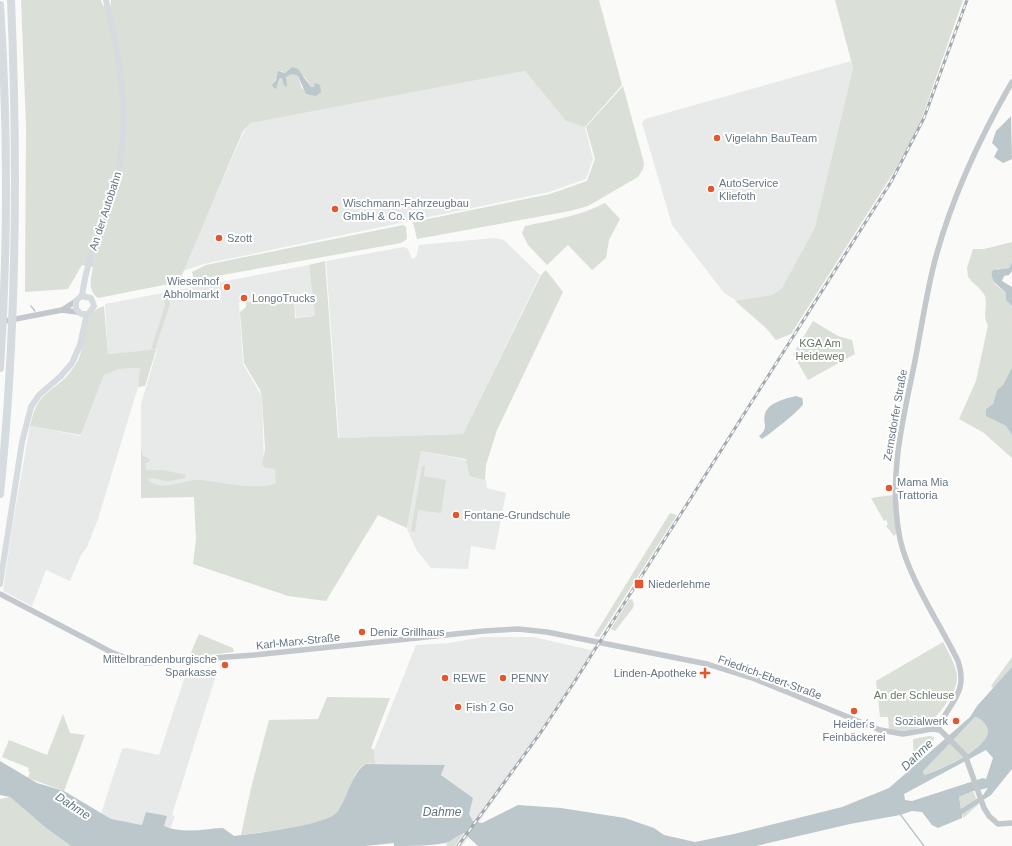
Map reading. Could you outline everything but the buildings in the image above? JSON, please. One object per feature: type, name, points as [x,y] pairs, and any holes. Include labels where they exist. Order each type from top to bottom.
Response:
[{"type":"highway","points":[[0,494],[14,309],[16,126],[11,0]]},
{"type":"highway","points":[[0,5],[5,220],[0,368]]},
{"type":"main road","name":"An der Autobahn","points":[[82,296],[91,252],[116,181],[124,138],[125,112],[123,81],[106,0]]},
{"type":"main road","name":"An der Autobahn","points":[[86,279],[89,297]]},
{"type":"main road","points":[[0,584],[28,413],[39,395],[61,376],[72,363],[80,346],[82,328],[82,313],[75,306],[76,301],[82,296],[89,297],[94,306],[91,312],[82,313]]},
{"type":"street","name":"Zernsdorfer Straße","points":[[938,730],[960,692],[962,672],[958,661],[915,578],[904,552],[899,531],[896,503],[896,457],[923,315],[941,242],[968,166],[987,126],[1012,82]]},
{"type":"street","points":[[62,310],[76,301]]},
{"type":"street","points":[[0,322],[62,310],[82,313]]},
{"type":"street","name":"Karl-Marx-Straße","points":[[0,594],[111,652],[131,660],[146,663],[254,655],[484,631],[518,629],[547,632],[612,645]]},
{"type":"street","name":"Friedrich-Ebert-Straße","points":[[612,645],[733,671],[871,727],[895,734],[938,730]]},
{"type":"street","points":[[938,730],[947,737],[966,757],[980,797],[993,821],[1003,824],[1012,823]]},
{"type":"shaded area","points":[[851,61],[853,68],[815,227],[782,288],[772,295],[737,301],[724,293],[672,225],[642,123],[645,119]]},
{"type":"shaded area","points":[[525,71],[566,121],[585,127],[593,159],[586,179],[549,192],[204,264],[183,271],[244,131],[251,123]]},
{"type":"shaded area","points":[[494,238],[504,240],[540,275],[463,434],[339,438],[326,261],[404,247],[408,249],[412,259],[416,257],[419,245]]},
{"type":"shaded area","points":[[309,265],[315,316],[296,317],[294,295],[239,302],[243,364],[262,397],[264,466],[277,466],[278,494],[141,498],[141,404],[157,350],[108,354],[105,304]]},
{"type":"shaded area","points":[[141,368],[138,387],[98,519],[87,547],[81,555],[70,581],[46,570],[32,606],[3,591],[13,522],[30,426],[81,436],[104,375],[119,369]]},
{"type":"shaded area","name":"Fontane-Grundschule","points":[[421,451],[466,460],[469,476],[486,480],[487,488],[506,493],[495,550],[471,546],[468,569],[431,568],[417,551],[407,529]]},
{"type":"shaded area","points":[[483,637],[533,637],[591,650],[594,646],[597,647],[540,735],[462,846],[455,846],[473,821],[469,814],[472,798],[441,775],[445,765],[375,764],[374,750],[416,645],[449,643]]},
{"type":"shaded area","points":[[188,667],[216,675],[172,815],[175,816],[170,829],[164,826],[167,816],[142,825],[111,819],[101,814],[122,749],[127,748],[159,755]]},
{"type":"green space","points":[[21,0],[101,0],[103,6],[111,5],[111,0],[599,0],[622,85],[585,127],[566,121],[525,71],[251,123],[243,131],[179,282],[98,298],[91,288],[93,267],[82,265],[68,289],[25,292],[26,125]],"holes":[[[292,67],[305,77],[311,87],[314,87],[302,89],[298,76],[292,74],[279,79],[272,85],[281,71],[285,73]]]},
{"type":"green space","points":[[835,0],[963,0],[920,123],[895,170],[791,334],[776,340],[765,327],[735,301],[772,295],[782,288],[815,227],[853,68]]},
{"type":"green space","points":[[623,86],[644,163],[643,169],[638,177],[588,206],[570,211],[417,239],[413,222],[550,194],[587,181],[595,159],[586,127]]},
{"type":"green space","points":[[605,203],[620,219],[609,240],[606,258],[592,270],[568,245],[547,265],[528,245],[522,233],[525,226],[556,220],[586,211]]},
{"type":"green space","points":[[403,225],[406,227],[407,239],[401,243],[194,280],[192,272],[206,265]]},
{"type":"green space","points":[[1012,242],[1012,262],[1009,268],[1003,270],[997,268],[995,284],[1006,293],[1012,306],[1012,367],[1003,385],[997,390],[993,404],[986,409],[992,419],[1006,426],[1012,435],[1012,458],[984,433],[959,419],[976,381],[988,325],[985,318],[985,296],[968,277],[967,268],[973,249],[984,249]]},
{"type":"green space","points":[[325,261],[338,438],[463,434],[541,275],[546,270],[563,292],[497,430],[486,465],[485,480],[469,476],[466,459],[421,451],[407,528],[378,515],[326,601],[288,596],[193,564],[196,539],[194,497],[141,498],[141,449],[143,456],[149,459],[150,462],[145,463],[146,470],[163,470],[186,475],[185,478],[171,481],[153,478],[147,479],[159,485],[166,486],[193,480],[251,486],[270,485],[276,483],[275,469],[266,468],[262,465],[265,449],[262,397],[260,390],[244,363],[240,312],[246,307],[246,302],[294,296],[295,318],[315,316],[309,265]]},
{"type":"green space","points":[[163,294],[167,295],[170,304],[155,349],[151,350],[165,305]]},
{"type":"green space","points":[[104,306],[108,354],[156,350],[145,386],[138,387],[140,368],[119,369],[104,375],[81,435],[30,426],[34,410],[39,401],[45,394],[67,376],[78,360],[88,321],[97,309]]},
{"type":"green space","name":"KGA Am Heideweg","points":[[813,321],[838,336],[852,340],[855,354],[808,380],[793,354]]},
{"type":"green space","points":[[422,466],[425,466],[424,476],[446,480],[441,513],[418,510],[415,532],[411,531]]},
{"type":"green space","points":[[893,495],[897,533],[894,536],[886,526],[888,524],[886,520],[884,521],[871,498]]},
{"type":"green space","points":[[670,513],[677,515],[599,637],[594,636]]},
{"type":"green space","points":[[632,599],[634,604],[633,608],[615,631],[611,629],[629,600]]},
{"type":"green space","points":[[199,634],[233,648],[234,652],[189,657]]},
{"type":"green space","name":"An der Schleuse","points":[[943,642],[952,659],[957,677],[952,695],[937,715],[924,725],[908,731],[889,729],[888,717],[880,717],[876,681]]},
{"type":"green space","points":[[1012,657],[1012,667],[994,689],[991,686]]},
{"type":"green space","points":[[327,697],[390,698],[371,748],[374,750],[375,764],[367,764],[361,767],[353,780],[341,808],[327,818],[290,828],[241,835],[251,788],[269,720],[318,719]]},
{"type":"green space","points":[[63,714],[70,733],[85,735],[64,791],[28,778],[30,772],[28,771],[29,768],[2,757],[9,740],[47,755]]},
{"type":"green space","points":[[975,717],[982,720],[987,727],[988,734],[983,742],[953,763],[924,775],[922,771]]},
{"type":"green space","points":[[929,736],[934,737],[933,744],[929,746],[931,748],[914,764],[913,739]]},
{"type":"green space","points":[[973,791],[979,804],[963,818],[959,797]]},
{"type":"green space","points":[[10,797],[46,828],[71,846],[0,846],[0,799]]},
{"type":"green space","points":[[464,833],[455,846],[447,846],[446,843],[458,834]]},
{"type":"water","points":[[292,67],[298,69],[311,87],[314,87],[315,83],[320,85],[321,92],[316,96],[306,94],[298,76],[292,74],[286,77],[287,87],[284,85],[282,78],[279,79],[276,89],[273,87],[272,85],[276,80],[278,71],[285,73]]},
{"type":"water","points":[[1011,116],[1012,159],[1003,163],[994,157],[998,149],[992,143],[996,131]]},
{"type":"water","points":[[1012,262],[1012,271],[1009,275],[1004,276],[1002,281],[1012,287],[1012,306],[1006,300],[1006,293],[992,278],[992,271],[1009,268]]},
{"type":"water","points":[[1012,367],[1012,435],[1006,426],[986,416],[986,409],[993,404],[997,390],[1003,385]]},
{"type":"water","points":[[796,396],[802,398],[803,404],[801,407],[784,423],[762,439],[759,436],[765,428],[764,417],[769,407],[773,404]]},
{"type":"water","name":"Dahme","points":[[1012,667],[1012,769],[991,795],[962,814],[962,818],[938,828],[932,825],[922,812],[912,811],[900,815],[850,824],[756,846],[478,846],[464,833],[445,843],[413,846],[394,846],[394,843],[365,846],[71,846],[46,828],[10,797],[0,795],[0,761],[37,783],[64,791],[111,819],[142,825],[146,812],[167,816],[164,826],[178,830],[223,828],[234,836],[306,825],[331,816],[338,811],[357,773],[366,764],[445,765],[441,775],[473,798],[469,814],[473,821],[482,823],[518,805],[561,808],[625,818],[654,828],[664,835],[695,842],[734,834],[842,807],[889,788],[970,717],[977,706]],"holes":[[[975,717],[982,720],[987,727],[987,734],[983,742],[964,757],[924,775],[923,771]],[[986,750],[993,758],[986,779],[983,778],[912,801],[905,800],[904,794]],[[988,788],[983,795],[961,809],[959,797],[973,791]]]},
{"type":"waterway","points":[[31,306],[35,311]]},
{"type":"waterway","points":[[900,814],[924,846]]},
{"type":"railway","points":[[458,846],[541,732],[575,681],[891,182],[924,118],[967,0]]},
{"type":"place","name":"Vigelahn BauTeam","points":[[717,138]]},
{"type":"place","name":"AutoService Kliefoth","points":[[711,189]]},
{"type":"place","name":"Wischmann-Fahrzeugbau GmbH & Co. KG","points":[[335,209]]},
{"type":"place","name":"Szott","points":[[219,238]]},
{"type":"place","name":"Wiesenhof Abholmarkt","points":[[227,287]]},
{"type":"place","name":"LongoTrucks","points":[[244,298]]},
{"type":"place","name":"Mama Mia Trattoria","points":[[889,488]]},
{"type":"place","name":"Fontane-Grundschule","points":[[456,515]]},
{"type":"place","name":"Niederlehme","points":[[639,584]]},
{"type":"place","name":"Deniz Grillhaus","points":[[362,632]]},
{"type":"place","name":"Mittelbrandenburgische Sparkasse","points":[[225,665]]},
{"type":"place","name":"Linden-Apotheke","points":[[705,673]]},
{"type":"place","name":"REWE","points":[[445,678]]},
{"type":"place","name":"PENNY","points":[[503,678]]},
{"type":"place","name":"Fish 2 Go","points":[[458,707]]},
{"type":"place","name":"Heider´s Feinbäckerei","points":[[854,711]]},
{"type":"place","name":"Sozialwerk","points":[[956,721]]}]
